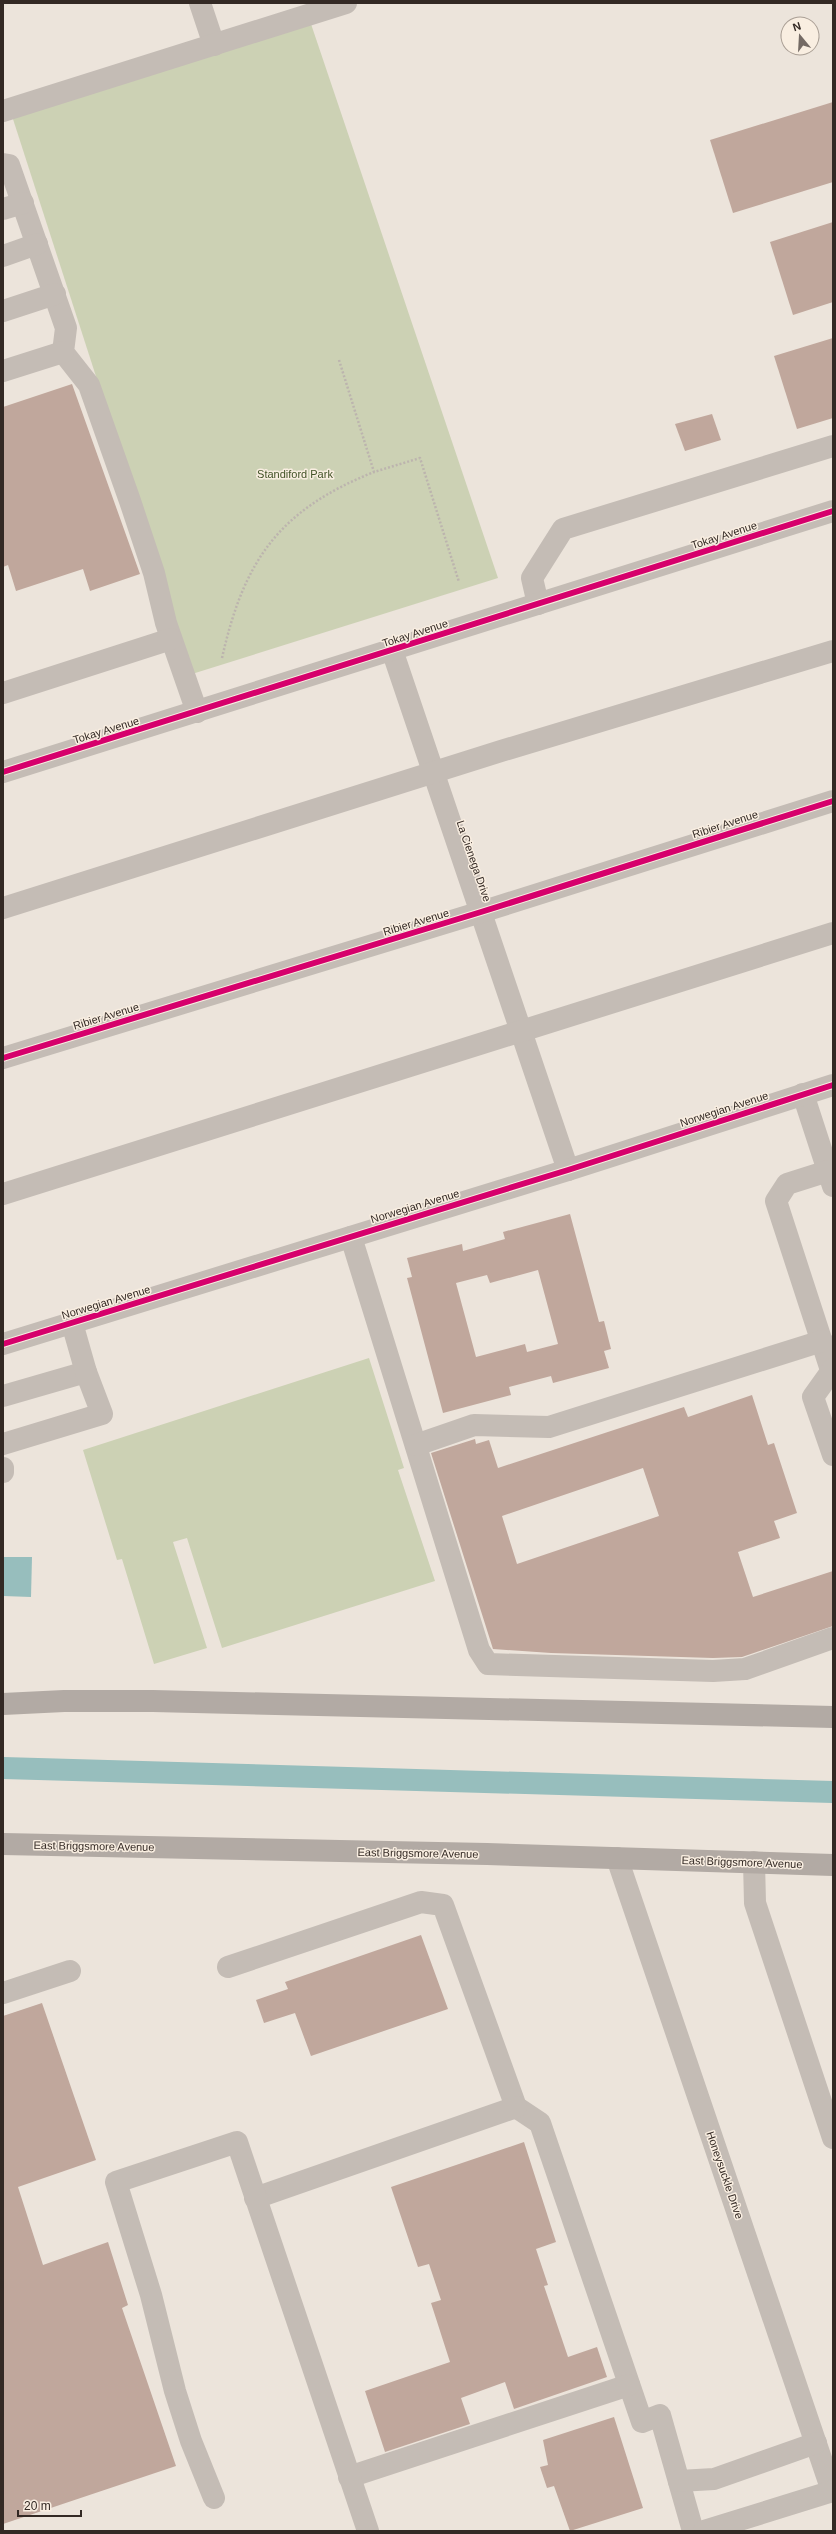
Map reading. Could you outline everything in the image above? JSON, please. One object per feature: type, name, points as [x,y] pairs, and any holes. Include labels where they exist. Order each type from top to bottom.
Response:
[{"type":"main road","points":[[3,1704],[64,1700],[153,1701],[833,1717]]},
{"type":"main road","name":"East Briggsmore Avenue","points":[[3,1844],[617,1858],[833,1865]]},
{"type":"street","points":[[200,3],[214,45]]},
{"type":"street","points":[[3,111],[346,3]]},
{"type":"street","points":[[3,164],[9,165],[13,206],[37,244],[66,328],[63,352],[89,385],[154,573],[171,639],[197,712]]},
{"type":"street","points":[[3,256],[37,244]]},
{"type":"street","points":[[3,311],[55,294]]},
{"type":"street","points":[[3,371],[63,352]]},
{"type":"street","points":[[538,604],[532,578],[563,529],[833,446]]},
{"type":"street","name":"Tokay Avenue","points":[[3,772],[833,511]]},
{"type":"street","points":[[3,692],[171,639]]},
{"type":"street","name":"La Cienega Drive","points":[[392,650],[568,1170]]},
{"type":"street","points":[[3,908],[434,772],[833,651]]},
{"type":"street","name":"Ribier Avenue","points":[[3,1058],[481,912],[833,801]]},
{"type":"street","points":[[3,1194],[833,933]]},
{"type":"street","name":"Norwegian Avenue","points":[[4,1339],[72,1323],[568,1170],[833,1085]]},
{"type":"street","points":[[803,1094],[831,1178],[787,1184],[776,1201],[832,1369],[813,1397],[833,1455]]},
{"type":"street","points":[[351,1237],[479,1650],[488,1664],[713,1671],[746,1669],[833,1638]]},
{"type":"street","points":[[3,1444],[102,1414],[86,1372],[72,1323]]},
{"type":"street","points":[[416,1445],[474,1426],[549,1427],[822,1341]]},
{"type":"street","points":[[3,1396],[86,1372]]},
{"type":"street","name":"Honeysuckle Drive","points":[[617,1858],[833,2491]]},
{"type":"street","points":[[754,1862],[755,1903],[833,2138]]},
{"type":"street","points":[[228,1967],[421,1902],[443,1905],[516,2107],[540,2124],[642,2422],[660,2415],[679,2481],[706,2530],[833,2491]]},
{"type":"street","points":[[3,1993],[70,1971]]},
{"type":"street","points":[[256,2198],[516,2107]]},
{"type":"street","points":[[214,2498],[191,2442],[175,2391],[164,2341],[116,2182],[237,2142],[368,2531]]},
{"type":"street","points":[[349,2477],[629,2385]]},
{"type":"street","points":[[679,2481],[714,2479],[816,2443]]},
{"type":"path","points":[[339,360],[374,472]]},
{"type":"path","points":[[222,658],[230,624],[245,583],[257,560],[271,540],[312,504],[351,481],[374,472],[420,458],[459,582]]},
{"type":"green space","name":"Standiford Park","points":[[310,21],[498,578],[192,674],[12,116]]},
{"type":"green space","points":[[369,1358],[404,1468],[398,1470],[435,1581],[222,1648],[187,1538],[173,1542],[207,1648],[154,1664],[122,1559],[117,1560],[83,1450]]},
{"type":"water","points":[[3,1557],[32,1557],[31,1597],[3,1596]]},
{"type":"building","points":[[833,102],[833,182],[733,213],[710,140]]},
{"type":"building","points":[[833,222],[833,302],[793,315],[770,242]]},
{"type":"building","points":[[833,338],[833,418],[797,429],[774,356]]},
{"type":"building","points":[[72,384],[140,574],[90,591],[83,569],[16,591],[8,565],[3,567],[3,407]]},
{"type":"building","points":[[712,414],[721,440],[685,451],[675,424]]},
{"type":"building","points":[[570,1214],[599,1322],[604,1321],[611,1349],[604,1351],[609,1368],[553,1383],[551,1376],[509,1387],[511,1395],[443,1413],[407,1278],[412,1277],[407,1258],[462,1244],[463,1251],[505,1239],[503,1232]],"holes":[[[538,1270],[558,1344],[527,1352],[525,1344],[476,1357],[456,1283],[487,1275],[490,1283]]]},
{"type":"building","points":[[752,1395],[768,1445],[774,1443],[797,1513],[774,1521],[780,1538],[738,1552],[753,1597],[833,1571],[833,1626],[742,1657],[713,1658],[551,1653],[493,1649],[431,1453],[475,1439],[476,1444],[489,1440],[498,1468],[684,1407],[688,1417]],"holes":[[[643,1468],[659,1516],[517,1564],[502,1516]]]},
{"type":"building","points":[[421,1935],[448,2009],[311,2056],[295,2013],[264,2023],[256,2000],[288,1989],[285,1982]]},
{"type":"building","points":[[42,2003],[96,2160],[18,2187],[43,2265],[108,2242],[128,2305],[122,2308],[176,2466],[3,2524],[3,2016]]},
{"type":"building","points":[[524,2142],[556,2242],[536,2249],[548,2285],[544,2286],[568,2357],[597,2347],[607,2377],[514,2409],[505,2382],[461,2398],[470,2424],[385,2452],[365,2391],[450,2362],[431,2303],[441,2300],[429,2264],[418,2267],[391,2187]]},
{"type":"building","points":[[614,2417],[643,2508],[570,2531],[554,2486],[547,2488],[540,2467],[548,2465],[543,2440]]},
{"type":"waterway","points":[[3,1768],[833,1792]]},
{"type":"cycle path","points":[[3,772],[833,511]]},
{"type":"cycle path","points":[[3,1058],[481,912],[833,801]]},
{"type":"cycle path","points":[[3,1344],[568,1170],[833,1085]]}]
